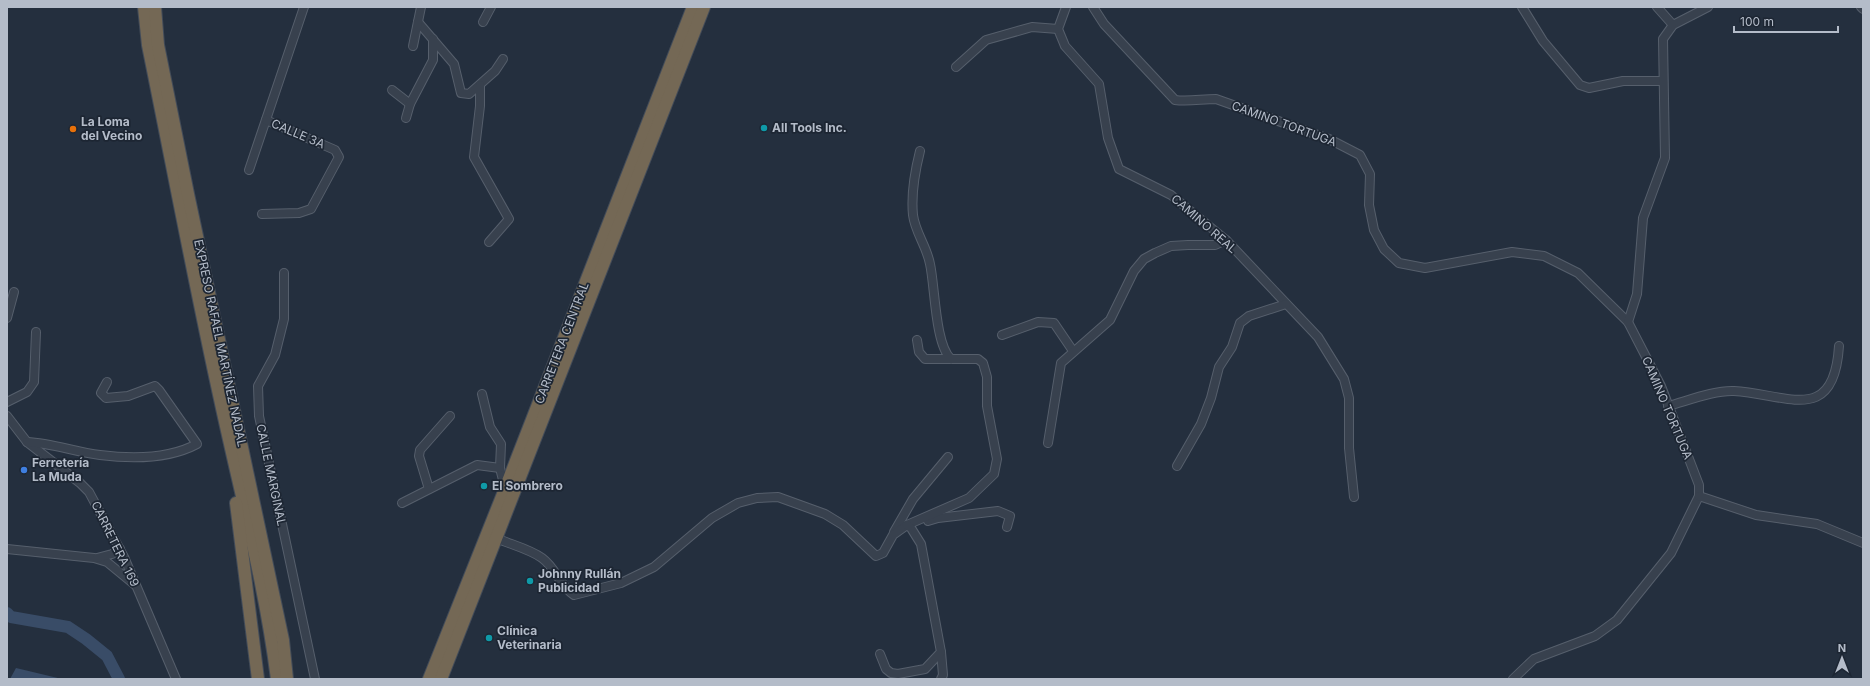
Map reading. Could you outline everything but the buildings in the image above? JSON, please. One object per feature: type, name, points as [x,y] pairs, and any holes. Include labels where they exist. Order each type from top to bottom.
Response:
[{"type":"highway","name":"EXPRESO RAFAEL MARTÍNEZ NADAL","points":[[144,7],[148,45],[219,397],[254,550],[272,641],[277,679]]},
{"type":"highway","name":"EXPRESO RAFAEL MARTÍNEZ NADAL","points":[[154,7],[158,45],[188,194],[280,625],[287,679]]},
{"type":"highway","name":"CARRETERA CENTRAL","points":[[429,679],[505,489],[693,7]]},
{"type":"highway","name":"CARRETERA CENTRAL","points":[[441,679],[704,7]]},
{"type":"highway","points":[[219,397],[240,531],[258,679]]},
{"type":"highway","points":[[449,658],[450,679]]},
{"type":"street","points":[[249,170],[304,7]]},
{"type":"street","points":[[413,46],[421,7]]},
{"type":"street","points":[[483,22],[491,7]]},
{"type":"street","points":[[956,67],[986,40],[1032,26],[1058,29],[1066,7]]},
{"type":"street","name":"CAMINO TORTUGA","points":[[1094,7],[1104,24],[1175,100],[1184,101],[1216,99],[1329,139],[1360,155],[1370,174],[1369,206],[1374,230],[1384,249],[1399,263],[1425,268],[1512,252],[1544,256],[1578,272],[1628,322],[1660,386],[1699,485],[1700,496]]},
{"type":"street","points":[[1522,7],[1543,41],[1580,85],[1589,88],[1623,82],[1663,81]]},
{"type":"street","points":[[1657,7],[1673,25]]},
{"type":"street","points":[[1628,322],[1637,294],[1643,218],[1665,158],[1663,39],[1673,25],[1708,7]]},
{"type":"street","points":[[418,22],[454,64],[461,93],[469,94],[495,71],[503,59]]},
{"type":"street","name":"CAMINO REAL","points":[[1058,29],[1065,46],[1099,84],[1108,138],[1119,169],[1171,195],[1226,240],[1318,338],[1344,379],[1350,398],[1349,448],[1354,497]]},
{"type":"street","points":[[406,118],[410,104],[433,60],[433,39]]},
{"type":"street","points":[[480,85],[480,106],[474,157],[509,219],[489,242]]},
{"type":"street","points":[[392,90],[410,104]]},
{"type":"street","name":"CALLE 3A","points":[[262,214],[299,213],[311,209],[339,157],[335,150],[266,120]]},
{"type":"street","points":[[920,151],[914,193],[914,216],[917,230],[926,248],[930,264],[936,311],[943,347],[950,359]]},
{"type":"street","points":[[1048,443],[1061,363],[1110,320],[1134,271],[1144,259],[1171,246],[1188,244],[1215,245],[1226,240]]},
{"type":"street","name":"CALLE MARGINAL","points":[[284,273],[284,319],[275,355],[258,386],[259,416],[315,679]]},
{"type":"street","points":[[7,318],[14,292]]},
{"type":"street","points":[[1177,466],[1201,424],[1211,398],[1219,367],[1232,347],[1240,322],[1249,316],[1286,304]]},
{"type":"street","points":[[1002,335],[1038,322],[1054,323],[1073,351]]},
{"type":"street","points":[[7,402],[26,392],[34,382],[36,332]]},
{"type":"street","points":[[893,535],[969,498],[994,474],[997,459],[987,406],[987,377],[983,363],[978,359],[925,359],[919,352],[917,340]]},
{"type":"street","points":[[1668,406],[1705,396],[1733,391],[1799,400],[1810,399],[1827,389],[1836,376],[1839,346]]},
{"type":"street","points":[[27,442],[46,443],[100,455],[142,457],[179,452],[197,444],[155,386],[128,396],[106,398],[101,393],[107,382]]},
{"type":"street","points":[[482,394],[490,427],[501,444],[500,468],[505,489]]},
{"type":"street","name":"CARRETERA 169","points":[[7,416],[27,442],[80,483],[89,492],[109,526],[120,549],[176,679]]},
{"type":"street","points":[[429,489],[419,456],[420,450],[450,416]]},
{"type":"street","points":[[496,538],[541,557],[556,571],[565,588],[574,595],[621,583],[654,567],[712,518],[738,503],[757,498],[778,497],[825,514],[843,525],[876,556],[883,553],[913,499],[948,457]]},
{"type":"street","points":[[402,502],[477,465],[500,468]]},
{"type":"street","points":[[1513,679],[1534,659],[1595,636],[1617,620],[1671,553],[1700,496],[1756,515],[1818,524],[1863,543]]},
{"type":"street","points":[[909,526],[938,518],[998,511],[1010,516],[1006,527]]},
{"type":"street","points":[[909,526],[921,544],[941,652],[943,675],[941,679]]},
{"type":"street","points":[[7,549],[94,558],[107,562],[135,586]]},
{"type":"street","points":[[94,558],[104,557],[120,549]]},
{"type":"street","points":[[880,654],[886,669],[891,673],[898,674],[925,669],[941,652]]},
{"type":"water","points":[[16,668],[62,679],[10,679]]},
{"type":"waterway","points":[[7,613],[11,617],[68,627],[107,656],[119,679]]},
{"type":"place","name":"All Tools Inc.","points":[[764,128]]},
{"type":"place","name":"La Loma del Vecino","points":[[73,129]]},
{"type":"place","name":"Ferretería La Muda","points":[[24,470]]},
{"type":"place","name":"El Sombrero","points":[[484,486]]},
{"type":"place","name":"Johnny Rullán Publicidad","points":[[530,581]]},
{"type":"place","name":"Clínica Veterinaria","points":[[489,638]]}]
